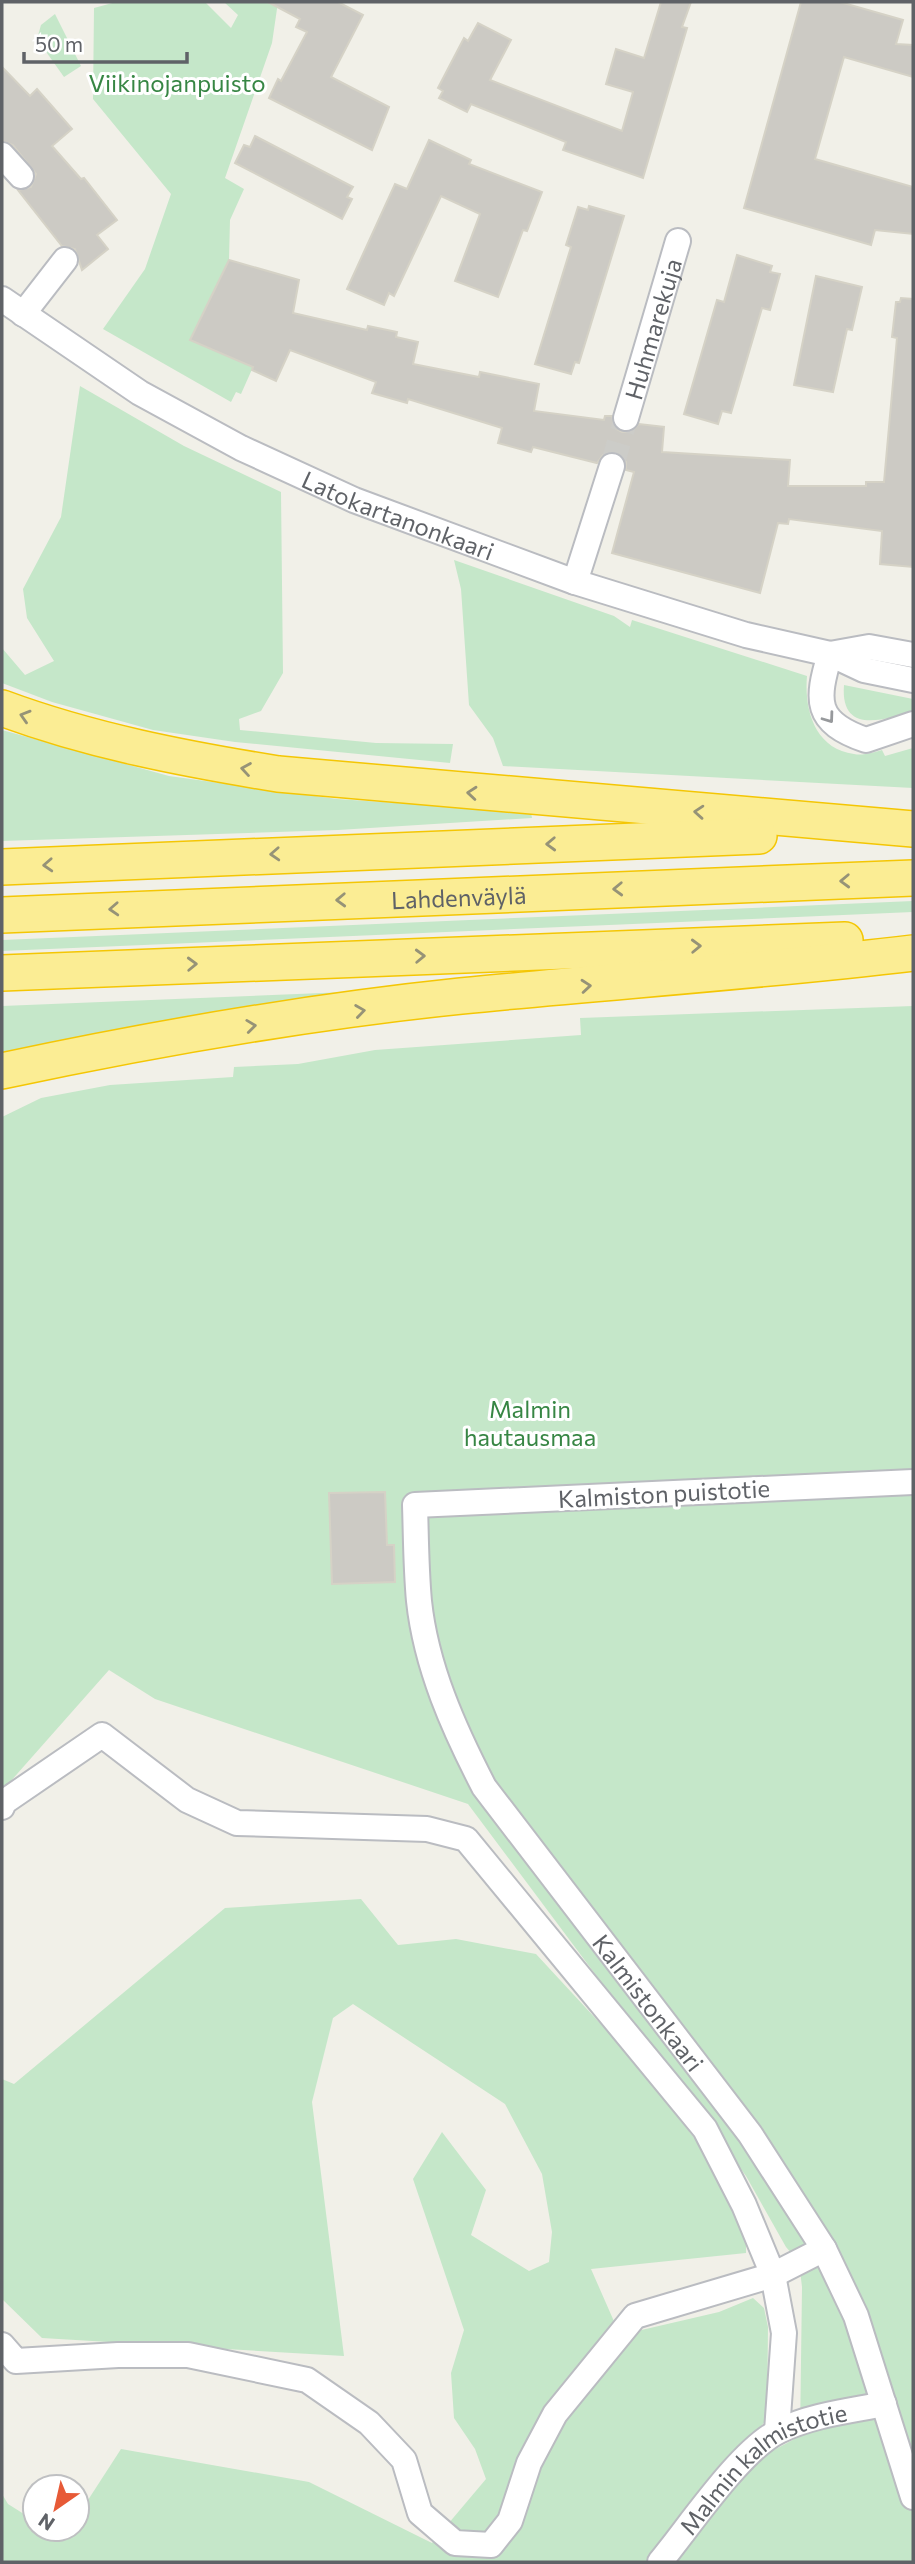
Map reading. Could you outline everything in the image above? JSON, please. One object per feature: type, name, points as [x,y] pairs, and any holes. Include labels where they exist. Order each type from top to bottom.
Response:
[{"type":"highway","points":[[2,708],[99,739],[199,761],[278,774],[913,830]]},
{"type":"highway","points":[[2,867],[913,830]]},
{"type":"highway","name":"Lahdenväylä","points":[[2,915],[913,878]]},
{"type":"highway","points":[[2,974],[913,938]]},
{"type":"highway","points":[[2,1071],[162,1037],[458,997],[783,968],[913,953]]},
{"type":"highway","points":[[2,1093],[34,1077],[162,1037]]},
{"type":"street","points":[[2,155],[21,177]]},
{"type":"street","name":"Huhmarekuja","points":[[626,418],[678,241]]},
{"type":"street","points":[[23,314],[65,260]]},
{"type":"street","name":"Latokartanonkaari","points":[[2,299],[140,393],[241,448],[354,500],[575,582],[746,635],[830,654],[864,670],[913,680]]},
{"type":"street","points":[[575,582],[612,466]]},
{"type":"street","name":"Latokartanonkaari","points":[[830,654],[869,648],[913,655]]},
{"type":"street","points":[[830,654],[821,704],[825,717],[835,727],[866,740],[913,724]]},
{"type":"street","name":"Kalmiston puistotie","points":[[415,1505],[913,1482]]},
{"type":"street","name":"Kalmistonkaari","points":[[415,1505],[419,1601],[432,1664],[458,1737],[484,1787],[750,2134],[824,2249],[856,2316],[913,2497]]},
{"type":"street","points":[[2,1807],[102,1735],[187,1800],[237,1823],[427,1829],[466,1839],[705,2129],[744,2205],[773,2275],[784,2333],[777,2431]]},
{"type":"street","points":[[2,2345],[16,2361],[118,2355],[188,2355],[307,2380],[369,2423],[404,2460],[420,2513],[454,2543],[491,2545],[510,2521],[529,2463],[555,2414],[635,2316],[773,2275],[824,2249]]},
{"type":"street","name":"Malmin kalmistotie","points":[[660,2562],[743,2461],[777,2431],[800,2422],[884,2404]]},
{"type":"green space","name":"Viikinojanpuisto","points":[[116,2],[205,2],[231,28],[238,15],[224,2],[278,2],[272,43],[225,178],[244,189],[230,220],[229,260],[190,340],[253,367],[241,394],[236,392],[231,402],[103,329],[145,269],[171,194],[93,99],[94,8]]},
{"type":"green space","points":[[55,14],[81,66],[64,77],[37,39],[41,25]]},
{"type":"green space","points":[[80,386],[184,446],[281,492],[283,673],[261,711],[239,719],[240,730],[376,743],[453,744],[450,763],[235,742],[153,730],[52,702],[2,683],[2,648],[25,675],[54,661],[27,618],[23,589],[61,517]]},
{"type":"green space","points":[[454,560],[614,616],[630,627],[632,620],[807,676],[810,714],[821,736],[841,751],[857,754],[882,750],[885,756],[913,748],[913,788],[503,766],[493,738],[469,705],[461,589]]},
{"type":"green space","points":[[844,685],[913,699],[913,711],[877,720],[856,718],[845,701]]},
{"type":"green space","points":[[2,730],[169,776],[337,799],[531,812],[532,818],[338,830],[2,841]]},
{"type":"green space","points":[[913,901],[913,912],[2,951],[2,940]]},
{"type":"green space","points":[[396,990],[2,1060],[2,1006]]},
{"type":"green space","name":"Malmin hautausmaa","points":[[913,1006],[913,2562],[675,2562],[733,2487],[763,2456],[800,2436],[802,2287],[799,2262],[786,2247],[746,2176],[468,1804],[155,1699],[109,1670],[2,1791],[2,1117],[41,1098],[110,1085],[233,1077],[234,1067],[298,1064],[375,1050],[581,1035],[580,1018]]},
{"type":"green space","points":[[361,1899],[398,1945],[456,1939],[536,1954],[634,2060],[722,2174],[746,2230],[746,2253],[591,2269],[620,2335],[719,2312],[753,2298],[764,2308],[768,2327],[767,2419],[648,2562],[2,2562],[2,2494],[8,2504],[21,2512],[21,2543],[91,2543],[91,2495],[121,2449],[309,2482],[432,2543],[486,2479],[475,2449],[454,2418],[451,2373],[464,2330],[413,2179],[442,2132],[486,2190],[471,2235],[529,2271],[549,2262],[552,2232],[542,2174],[505,2104],[353,2004],[333,2018],[312,2102],[344,2356],[42,2338],[2,2299],[2,2079],[14,2084],[225,1908]]},
{"type":"building","points":[[268,2],[338,2],[363,15],[331,77],[389,107],[372,150],[269,98],[307,32],[296,27],[300,19]]},
{"type":"building","points":[[661,2],[691,2],[682,27],[687,28],[643,178],[563,150],[566,142],[471,104],[467,112],[439,98],[443,91],[438,88],[464,38],[468,41],[478,23],[511,40],[490,80],[622,131],[633,92],[606,84],[616,49],[644,58]]},
{"type":"building","points":[[801,2],[840,2],[903,20],[896,44],[913,45],[913,77],[844,57],[815,159],[913,187],[913,234],[875,230],[871,245],[744,208]]},
{"type":"building","points":[[2,67],[30,96],[37,89],[72,129],[52,146],[81,179],[84,178],[117,220],[97,235],[108,249],[82,270],[75,249],[62,246],[18,190],[31,187],[36,174],[13,145],[2,141]]},
{"type":"building","points":[[255,136],[353,187],[347,197],[352,199],[342,219],[235,163],[244,145],[250,147]]},
{"type":"building","points":[[429,140],[471,160],[469,164],[542,192],[527,231],[523,230],[498,297],[455,281],[480,214],[441,196],[394,296],[389,293],[384,305],[347,289],[395,184],[407,189]]},
{"type":"building","points":[[589,206],[624,216],[579,363],[575,362],[571,374],[535,364],[571,247],[566,245],[578,207],[588,210]]},
{"type":"building","points":[[737,255],[772,266],[770,272],[780,274],[770,310],[762,308],[731,413],[722,411],[718,424],[684,414],[717,300],[724,302]]},
{"type":"building","points":[[229,260],[299,280],[293,313],[367,330],[368,326],[397,332],[396,337],[418,342],[413,364],[479,377],[480,372],[539,384],[534,411],[604,420],[605,416],[612,416],[615,428],[622,432],[630,432],[639,424],[664,427],[662,452],[790,460],[788,486],[866,486],[866,482],[884,482],[897,338],[892,337],[896,302],[900,302],[901,298],[913,299],[913,567],[880,564],[882,531],[789,519],[788,524],[778,523],[760,593],[612,553],[634,472],[626,470],[626,462],[617,452],[603,455],[597,463],[533,447],[531,452],[498,443],[502,428],[408,399],[407,403],[372,393],[376,382],[290,350],[276,381],[252,370],[253,367],[190,340]]},
{"type":"building","points":[[816,276],[862,287],[852,330],[847,329],[833,392],[794,385]]},
{"type":"building","points":[[385,1492],[387,1545],[394,1545],[395,1582],[332,1584],[329,1493]]},
{"type":"tunnel","points":[[612,466],[626,418]]}]
